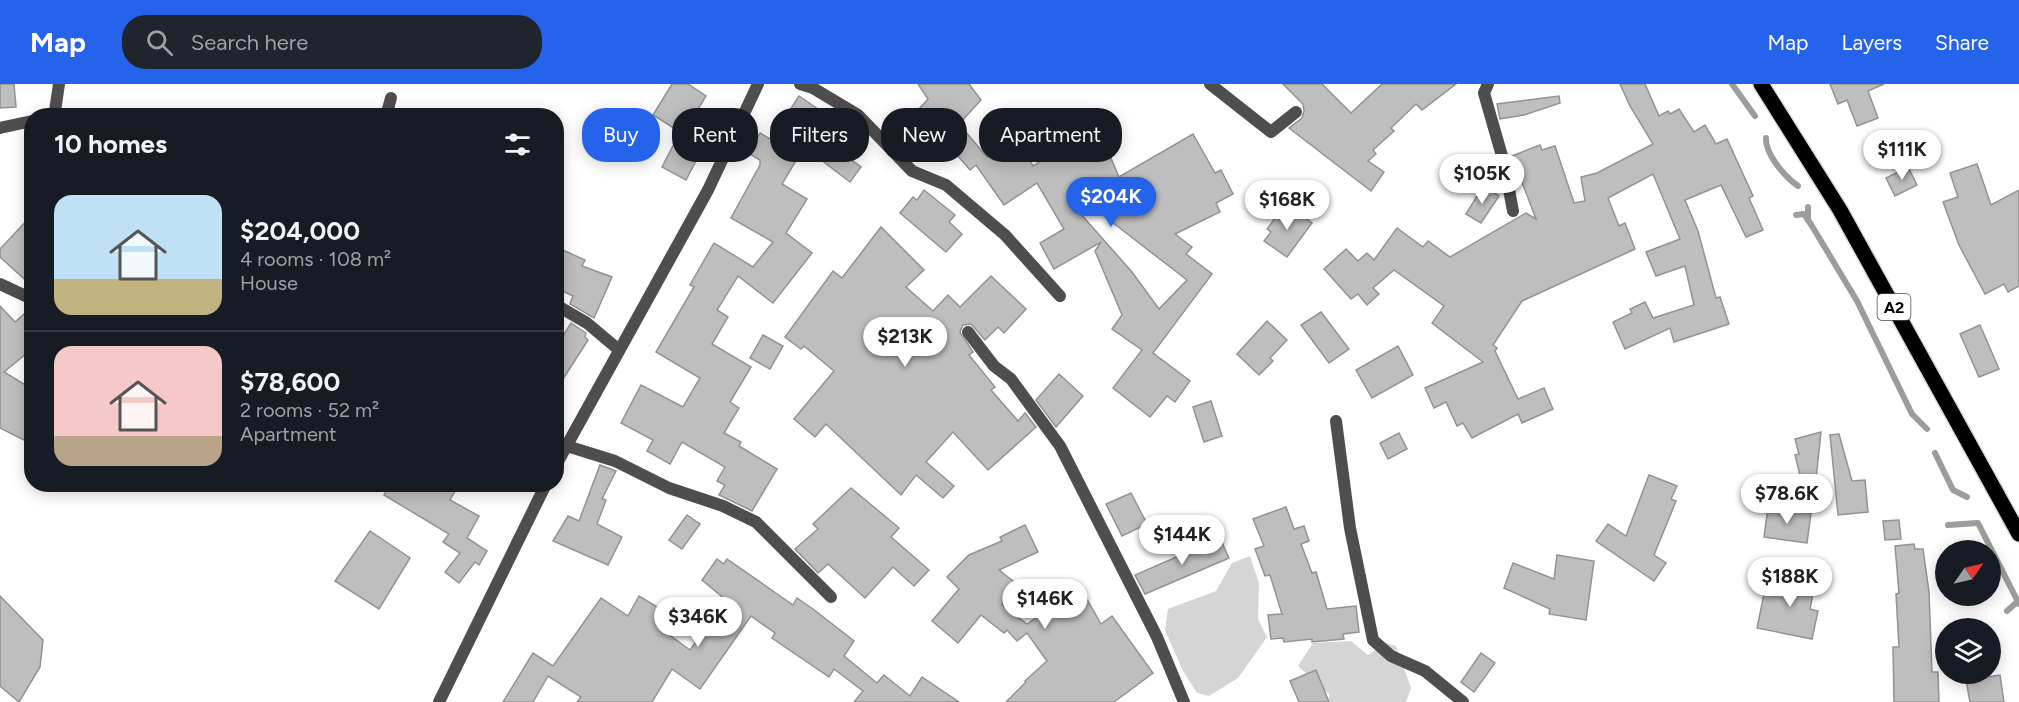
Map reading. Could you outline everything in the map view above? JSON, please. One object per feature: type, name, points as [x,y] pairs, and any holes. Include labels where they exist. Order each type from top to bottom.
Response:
[{"type":"main road","name":"A2","points":[[1761,84],[1840,210],[2019,534]]},
{"type":"street","points":[[55,108],[59,84]]},
{"type":"street","points":[[564,451],[714,179],[758,84]]},
{"type":"street","points":[[800,84],[858,115],[912,171],[946,185],[1005,235],[1060,296]]},
{"type":"street","points":[[1210,84],[1271,132],[1296,112]]},
{"type":"street","points":[[1488,84],[1484,93],[1504,163],[1513,211]]},
{"type":"street","points":[[388,108],[391,98]]},
{"type":"street","points":[[0,128],[24,123]]},
{"type":"street","points":[[0,284],[24,294]]},
{"type":"street","points":[[564,310],[586,323],[620,350]]},
{"type":"street","points":[[968,332],[994,366],[1011,379],[1060,446],[1157,637],[1184,702]]},
{"type":"street","points":[[1336,421],[1350,528],[1373,640],[1391,656],[1425,671],[1463,702]]},
{"type":"street","points":[[567,446],[615,461],[669,488],[748,517],[831,597]]},
{"type":"street","points":[[439,702],[542,492]]},
{"type":"shaded area","points":[[1250,556],[1259,583],[1258,619],[1267,637],[1238,678],[1209,696],[1197,693],[1183,671],[1165,630],[1168,609],[1216,591],[1232,563]]},
{"type":"shaded area","points":[[1351,641],[1368,655],[1386,643],[1396,646],[1411,688],[1406,702],[1329,702],[1329,694],[1298,666],[1313,643]]},
{"type":"building","points":[[0,84],[14,84],[16,107],[0,108]]},
{"type":"building","points":[[672,84],[688,84],[706,96],[699,108],[672,108],[672,127],[660,119],[660,108],[657,108]]},
{"type":"building","points":[[918,84],[969,84],[981,100],[967,115],[967,108],[920,108],[928,99]]},
{"type":"building","points":[[1283,84],[1322,84],[1351,113],[1382,84],[1456,84],[1422,110],[1416,104],[1391,128],[1394,131],[1373,150],[1376,154],[1368,161],[1384,172],[1371,191],[1289,128],[1302,118],[1304,111],[1303,104]]},
{"type":"building","points":[[1620,84],[1645,84],[1659,116],[1679,109],[1694,132],[1705,125],[1716,144],[1727,139],[1753,196],[1749,198],[1763,230],[1746,237],[1721,185],[1685,200],[1698,231],[1716,298],[1720,297],[1729,324],[1674,342],[1670,328],[1625,349],[1613,322],[1632,313],[1630,309],[1645,302],[1653,318],[1694,305],[1685,266],[1656,276],[1646,252],[1680,239],[1653,174],[1608,198],[1619,226],[1625,223],[1635,249],[1522,301],[1493,345],[1497,348],[1495,351],[1518,399],[1544,388],[1553,409],[1522,423],[1518,414],[1472,438],[1463,423],[1457,426],[1446,402],[1434,408],[1425,388],[1483,362],[1432,323],[1444,306],[1394,270],[1373,288],[1379,294],[1367,305],[1358,294],[1351,299],[1324,269],[1346,249],[1358,261],[1367,253],[1374,260],[1397,228],[1423,247],[1428,241],[1450,257],[1526,213],[1536,219],[1512,156],[1540,145],[1542,150],[1555,146],[1574,203],[1585,201],[1581,177],[1597,173],[1653,144],[1630,106]]},
{"type":"building","points":[[1830,84],[1884,84],[1868,91],[1878,118],[1857,126],[1847,100],[1838,104]]},
{"type":"building","points":[[799,96],[816,108],[791,108]]},
{"type":"building","points":[[1559,96],[1560,103],[1524,115],[1500,119],[1497,104]]},
{"type":"building","points":[[760,133],[770,139],[770,162],[795,162],[782,184],[807,199],[786,233],[812,253],[773,303],[738,276],[717,310],[728,317],[712,344],[751,367],[730,402],[739,408],[724,433],[741,442],[739,446],[777,469],[752,511],[719,495],[725,485],[717,481],[725,467],[682,442],[670,464],[647,451],[653,440],[621,423],[641,385],[683,407],[700,378],[656,352],[694,287],[690,285],[714,243],[753,267],[773,242],[731,218],[760,165],[758,136]]},
{"type":"building","points":[[967,133],[979,148],[979,162],[1031,162],[1033,166],[1040,162],[1112,162],[1119,177],[1193,134],[1215,173],[1221,170],[1233,194],[1216,203],[1220,212],[1175,234],[1192,247],[1186,254],[1212,274],[1153,353],[1190,381],[1175,402],[1167,396],[1150,417],[1113,388],[1142,350],[1112,329],[1122,315],[1095,251],[1101,242],[1054,269],[1040,243],[1064,229],[1037,183],[1004,205],[976,165],[970,170],[963,162],[967,162]],"holes":[[[1077,195],[1187,280],[1159,309],[1132,272],[1071,203]]]},
{"type":"building","points":[[672,148],[672,162],[695,162],[686,180],[662,167]]},
{"type":"building","points":[[824,162],[854,162],[861,167],[850,182]]},
{"type":"building","points":[[1977,164],[1991,205],[2019,190],[2019,286],[2008,292],[2004,284],[1985,294],[1959,245],[1943,202],[1958,197],[1950,173]]},
{"type":"building","points":[[1908,167],[1917,185],[1895,196],[1886,178]]},
{"type":"building","points":[[1483,186],[1499,196],[1481,223],[1466,214]]},
{"type":"building","points":[[924,190],[955,215],[949,222],[962,234],[946,252],[900,213],[913,197],[917,200]]},
{"type":"building","points":[[1290,207],[1312,223],[1287,257],[1264,241],[1271,232],[1267,229],[1278,214],[1283,218]]},
{"type":"building","points":[[24,224],[24,279],[0,257],[0,249]]},
{"type":"building","points":[[881,227],[924,270],[906,287],[933,311],[948,295],[960,307],[991,276],[1026,309],[1004,333],[998,327],[985,340],[971,324],[963,325],[960,332],[973,352],[969,355],[995,387],[991,390],[1018,421],[1025,413],[1036,427],[988,470],[953,432],[926,462],[954,486],[943,498],[916,475],[901,495],[826,424],[815,437],[794,419],[834,371],[804,346],[801,349],[785,337],[833,271],[842,278]]},
{"type":"building","points":[[564,251],[585,260],[582,266],[612,277],[594,318],[570,304],[573,296],[564,292]]},
{"type":"building","points":[[0,306],[15,322],[24,314],[24,356],[4,372],[24,384],[24,440],[0,428]]},
{"type":"building","points":[[1321,312],[1349,349],[1329,363],[1301,325]]},
{"type":"building","points":[[1267,321],[1287,340],[1270,358],[1273,361],[1259,375],[1237,354]]},
{"type":"building","points":[[571,323],[586,333],[585,337],[588,340],[564,378],[564,334]]},
{"type":"building","points":[[1980,325],[1999,369],[1979,377],[1960,334]]},
{"type":"building","points":[[763,335],[783,346],[770,369],[750,358]]},
{"type":"building","points":[[1398,346],[1413,375],[1372,398],[1356,370]]},
{"type":"building","points":[[1059,374],[1083,396],[1056,427],[1036,400]]},
{"type":"building","points":[[1211,401],[1222,436],[1204,442],[1193,407]]},
{"type":"building","points":[[1821,432],[1816,479],[1802,483],[1795,455],[1799,454],[1795,439]]},
{"type":"building","points":[[1399,433],[1407,449],[1388,459],[1380,443]]},
{"type":"building","points":[[1839,434],[1852,481],[1865,480],[1868,512],[1838,515],[1830,435]]},
{"type":"building","points":[[600,465],[616,471],[602,499],[606,500],[597,524],[622,537],[608,565],[553,541],[568,516],[579,521]]},
{"type":"building","points":[[1649,475],[1677,486],[1671,499],[1676,501],[1654,555],[1666,563],[1654,581],[1596,541],[1608,524],[1626,536]]},
{"type":"building","points":[[851,488],[899,528],[891,537],[929,570],[914,586],[893,567],[865,598],[828,564],[818,573],[795,549],[818,529],[813,524]]},
{"type":"building","points":[[386,492],[454,492],[450,500],[479,516],[467,538],[487,551],[479,565],[475,562],[459,583],[445,572],[460,553],[443,542],[449,534],[384,495]]},
{"type":"building","points":[[1131,493],[1147,524],[1122,536],[1106,504]]},
{"type":"building","points":[[1286,507],[1294,529],[1304,526],[1309,541],[1301,544],[1312,573],[1316,572],[1327,609],[1356,606],[1359,632],[1343,634],[1344,639],[1312,642],[1312,639],[1284,642],[1283,638],[1271,639],[1268,615],[1282,614],[1270,575],[1265,576],[1255,549],[1264,546],[1253,519]]},
{"type":"building","points":[[1768,507],[1811,513],[1807,543],[1764,537]]},
{"type":"building","points":[[687,515],[700,524],[682,549],[669,540]]},
{"type":"building","points":[[1899,520],[1901,539],[1885,540],[1883,521]]},
{"type":"building","points":[[1025,525],[1038,552],[999,570],[1018,585],[1002,605],[1027,624],[1051,607],[1043,594],[1065,580],[1076,599],[1084,594],[1101,624],[1112,616],[1153,673],[1114,702],[1006,702],[1047,661],[1027,633],[1017,641],[1007,630],[1004,633],[981,615],[958,643],[932,621],[959,589],[947,577],[969,555],[1002,541],[1000,537]]},
{"type":"building","points":[[370,531],[410,558],[379,609],[335,581]]},
{"type":"building","points":[[1220,538],[1229,558],[1145,594],[1135,575]]},
{"type":"building","points":[[1914,544],[1915,549],[1923,549],[1929,592],[1932,672],[1935,672],[1935,684],[1938,684],[1939,702],[1894,702],[1893,647],[1899,647],[1896,594],[1899,593],[1895,546]]},
{"type":"building","points":[[1557,555],[1594,561],[1586,620],[1549,614],[1550,609],[1504,588],[1513,563],[1554,579]]},
{"type":"building","points":[[717,559],[724,564],[727,559],[793,605],[797,598],[813,609],[854,641],[844,656],[877,683],[884,675],[910,696],[922,677],[959,702],[854,702],[863,691],[834,669],[829,677],[772,638],[775,633],[751,616],[700,689],[672,669],[652,702],[577,702],[581,697],[548,676],[533,702],[503,702],[533,653],[553,666],[601,598],[628,616],[639,596],[664,611],[656,625],[690,650],[726,600],[702,580]]},
{"type":"building","points":[[1785,573],[1816,579],[1810,609],[1818,611],[1812,639],[1757,628],[1764,594],[1775,596],[1778,581],[1783,582]]},
{"type":"building","points":[[0,596],[43,640],[40,667],[19,702],[0,686]]},
{"type":"building","points":[[1481,653],[1495,663],[1474,692],[1461,682]]},
{"type":"building","points":[[1316,670],[1329,702],[1299,702],[1290,681]]},
{"type":"building","points":[[2001,682],[2004,702],[1970,702],[1967,684],[2001,684]]},
{"type":"waterway","points":[[1732,84],[1755,116]]},
{"type":"waterway","points":[[1766,138],[1769,151],[1777,165],[1798,186]]},
{"type":"waterway","points":[[1808,207],[1808,220]]},
{"type":"waterway","points":[[1796,215],[1804,214],[1812,226],[1857,301],[1912,414],[1927,429]]},
{"type":"waterway","points":[[1935,453],[1953,490],[1967,497]]},
{"type":"waterway","points":[[1948,525],[1978,523],[2019,604]]},
{"type":"waterway","points":[[2007,611],[2018,601]]}]
